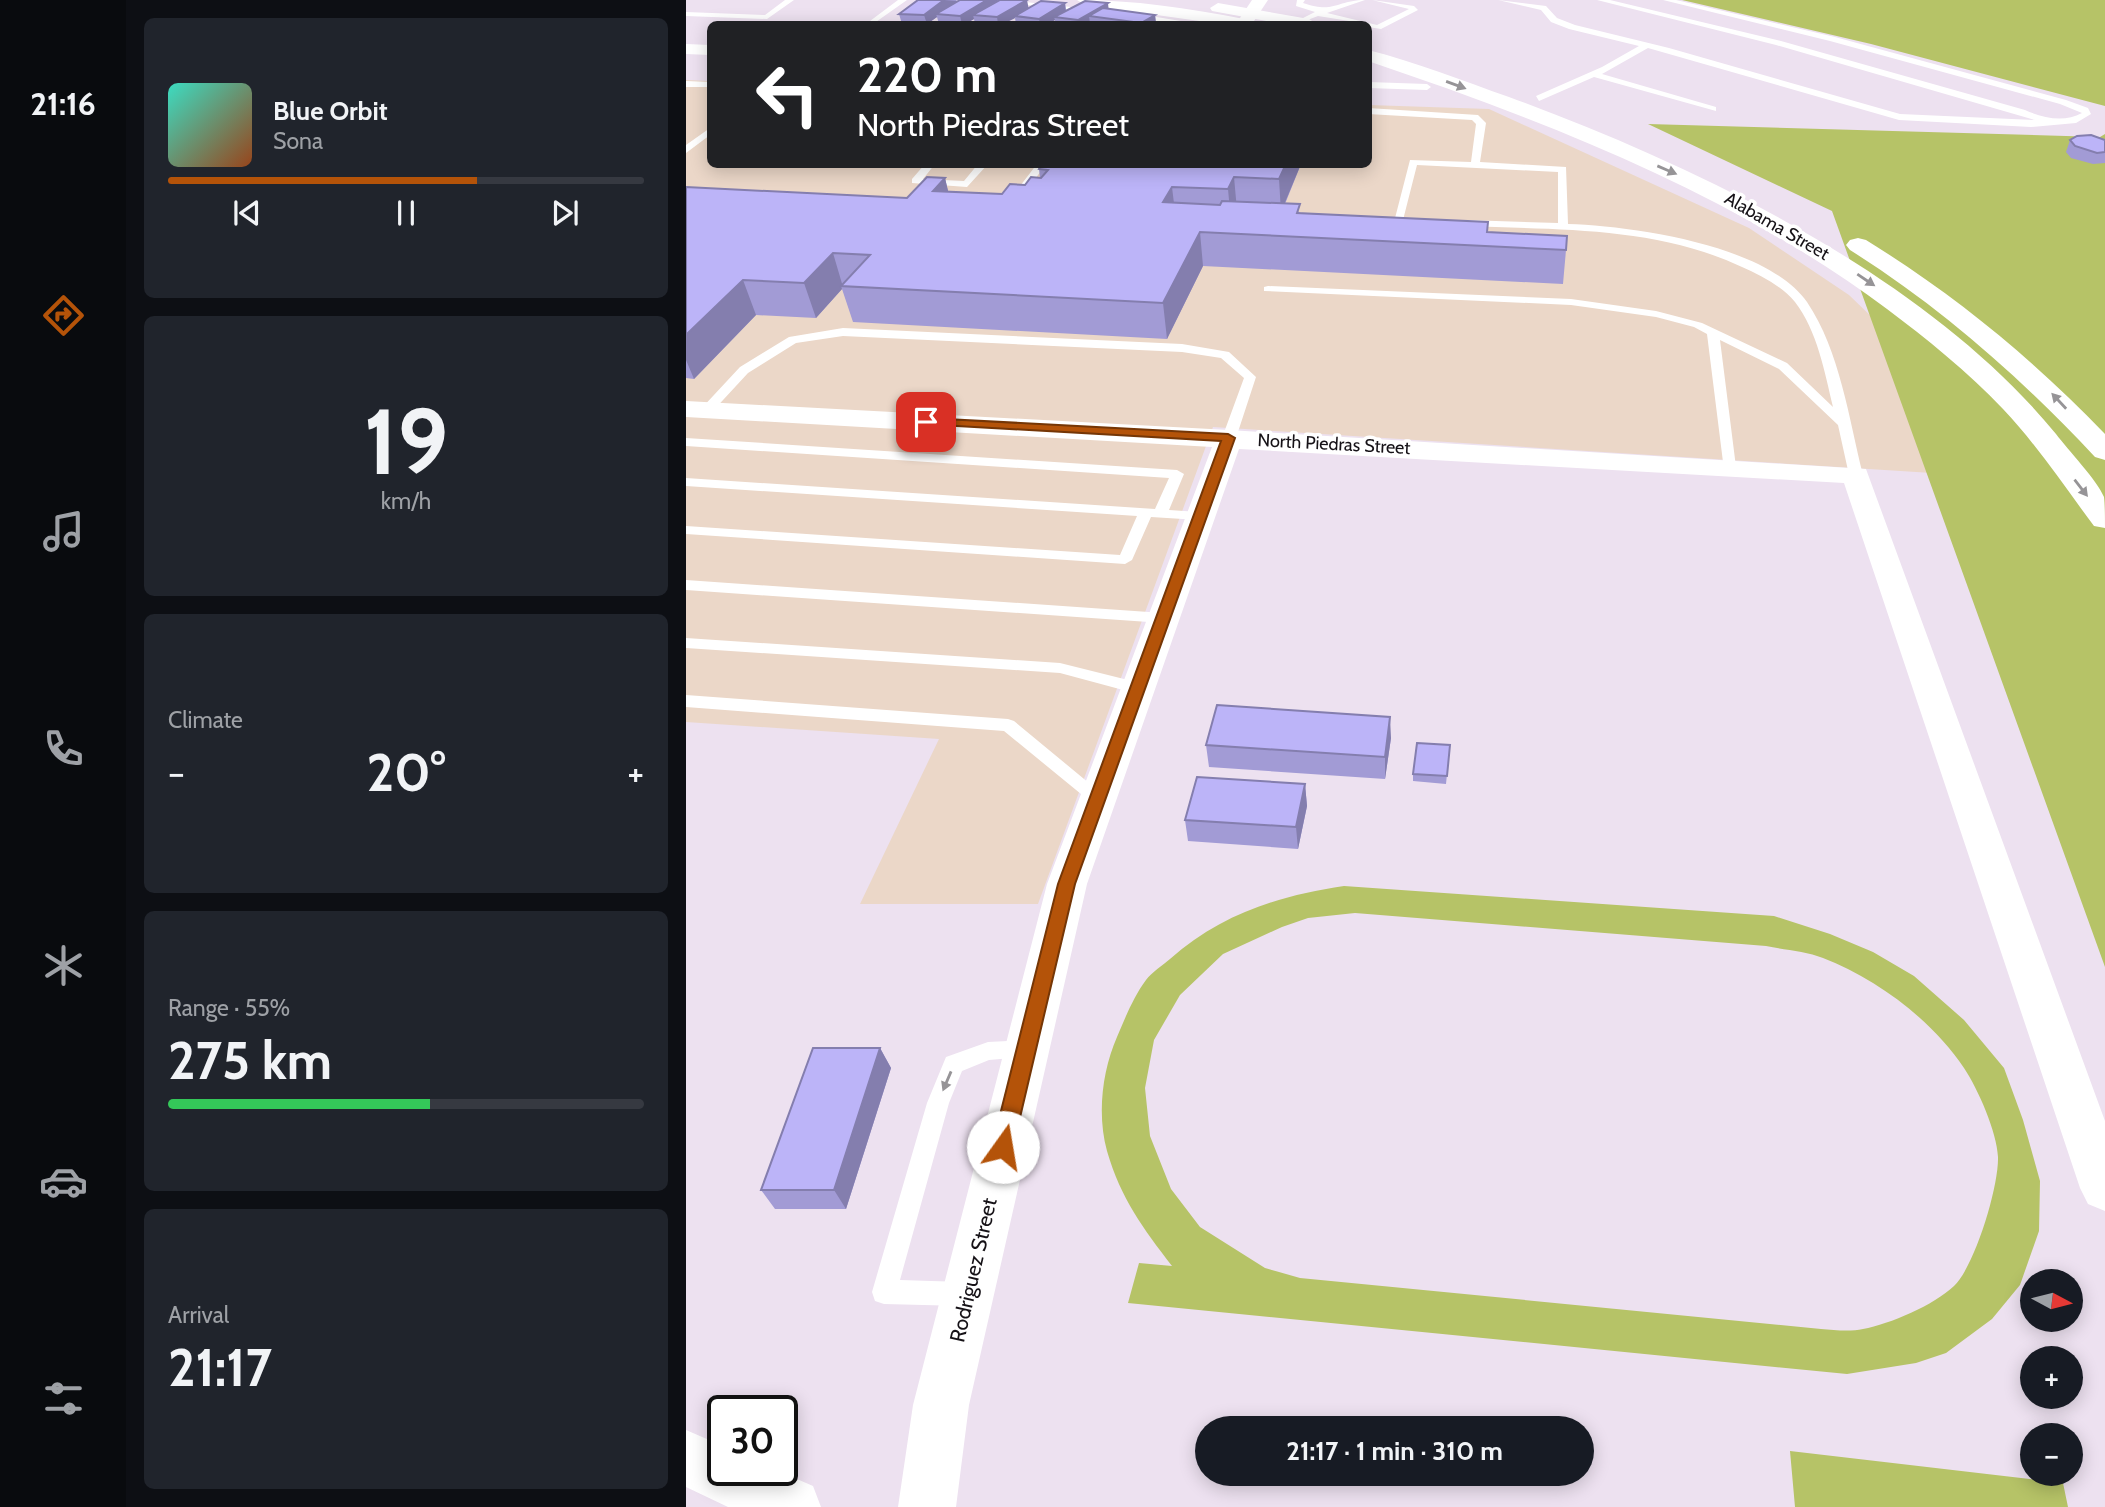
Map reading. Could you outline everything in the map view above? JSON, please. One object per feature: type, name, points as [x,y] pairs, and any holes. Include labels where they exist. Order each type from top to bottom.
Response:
[{"type":"main road","points":[[1086,0],[1182,12],[1252,13],[1312,18]]},
{"type":"main road","points":[[1168,0],[1252,13]]},
{"type":"main road","points":[[1196,4],[1239,0]]},
{"type":"main road","name":"Alabama Street","points":[[1372,40],[1443,62],[1743,183]]},
{"type":"main road","name":"Alabama Street","points":[[1372,56],[1478,93],[1599,141],[1741,204],[1871,283],[1954,348],[2000,390],[2105,519]]},
{"type":"main road","name":"Alabama Street","points":[[1843,236],[1898,270],[1995,342],[2049,390],[2105,451]]},
{"type":"main road","points":[[2032,426],[2057,436],[2080,457],[2105,470]]},
{"type":"street","points":[[686,49],[707,50]]},
{"type":"street","name":"North Piedras Street","points":[[696,409],[1856,475]]},
{"type":"street","name":"Rodriguez Street","points":[[927,1507],[941,1405],[1066,884],[1163,618],[1169,514],[1228,438]]},
{"type":"street","points":[[1856,475],[2105,1188]]},
{"type":"street","points":[[686,1458],[792,1507]]},
{"type":"lane","points":[[873,21],[903,0]]},
{"type":"lane","points":[[984,0],[1081,8],[1167,21]]},
{"type":"lane","points":[[1301,0],[1299,4],[1312,18],[1336,21]]},
{"type":"lane","points":[[1312,18],[1361,0]]},
{"type":"lane","points":[[1372,26],[1378,27],[1414,8],[1376,0]]},
{"type":"lane","points":[[1502,0],[1543,8],[1554,20],[1572,27],[1899,117],[2031,124],[2076,120],[2087,114],[2085,110],[2063,102],[1879,52],[1667,0]]},
{"type":"lane","points":[[1543,8],[1554,0]]},
{"type":"lane","points":[[1601,0],[1885,72],[2022,112],[2044,121]]},
{"type":"lane","points":[[736,16],[750,6],[758,9]]},
{"type":"lane","points":[[686,14],[767,17],[779,6]]},
{"type":"lane","points":[[1539,99],[1594,74],[1645,46]]},
{"type":"lane","points":[[1594,74],[1713,109]]},
{"type":"lane","points":[[686,84],[707,85]]},
{"type":"lane","points":[[1372,85],[1427,87]]},
{"type":"lane","points":[[1372,111],[1475,117],[1481,123],[1475,165]]},
{"type":"lane","points":[[686,150],[707,134]]},
{"type":"lane","points":[[1398,220],[1413,162],[1563,169],[1563,228]]},
{"type":"lane","points":[[928,168],[915,181],[967,184],[981,168]]},
{"type":"lane","points":[[1011,204],[1039,168]]},
{"type":"lane","points":[[1385,219],[1412,221]]},
{"type":"lane","points":[[1453,223],[1641,233],[1680,240],[1743,262],[1776,281],[1801,302],[1819,339],[1856,475]]},
{"type":"lane","points":[[1268,289],[1614,306],[1656,313],[1713,332],[1783,366],[1843,424]]},
{"type":"lane","points":[[696,409],[744,370],[793,341],[843,332],[1182,348],[1225,355],[1250,377],[1228,438]]},
{"type":"lane","points":[[1713,332],[1729,467]]},
{"type":"lane","points":[[686,442],[1177,474],[1169,514],[1125,560],[686,530]]},
{"type":"lane","points":[[686,482],[1169,514]]},
{"type":"lane","points":[[686,585],[1163,618]]},
{"type":"lane","points":[[686,643],[1060,668],[1138,688]]},
{"type":"lane","points":[[686,701],[1008,725],[1098,798]]},
{"type":"lane","points":[[968,1294],[884,1292],[938,1103],[954,1064],[988,1051],[1026,1049]]},
{"type":"shaded area","points":[[686,80],[707,81],[707,168],[1372,168],[1372,105],[1489,109],[1749,228],[1849,295],[1958,400],[1995,477],[1213,427],[1038,904],[860,904],[939,739],[686,722]]},
{"type":"green space","points":[[1682,0],[2105,0],[2105,106],[1871,44]]},
{"type":"green space","points":[[1648,124],[2100,137],[2105,134],[2105,967],[1832,211]]},
{"type":"green space","points":[[1344,886],[1774,916],[1830,934],[1873,952],[1914,976],[1964,1020],[2004,1068],[2023,1120],[2040,1181],[2039,1231],[2026,1269],[2020,1269],[2020,1285],[1992,1319],[1946,1353],[1916,1363],[1847,1374],[1128,1303],[1139,1263],[1172,1266],[1142,1226],[1126,1198],[1107,1151],[1102,1108],[1112,1050],[1148,977],[1209,930],[1251,909],[1296,895]],"holes":[[[1355,913],[1766,946],[1803,952],[1843,967],[1883,989],[1936,1034],[1951,1050],[1975,1087],[1997,1147],[1997,1170],[1990,1205],[1977,1244],[1962,1276],[1954,1286],[1924,1307],[1886,1323],[1858,1330],[1831,1330],[1300,1278],[1265,1268],[1200,1227],[1171,1189],[1150,1136],[1145,1088],[1154,1040],[1180,995],[1223,954],[1308,918]]]},
{"type":"green space","points":[[1790,1451],[2020,1478],[2020,1486],[2064,1486],[2068,1507],[1795,1507]]},
{"type":"building","points":[[918,0],[944,0],[924,15],[899,14]]},
{"type":"building","points":[[960,0],[987,0],[960,16],[936,14]]},
{"type":"building","points":[[1000,0],[1027,0],[997,17],[973,15]]},
{"type":"building","points":[[1041,1],[1065,3],[1039,19],[1015,16]]},
{"type":"building","points":[[1085,1],[1108,3],[1078,20],[1054,17]]},
{"type":"building","points":[[1103,8],[1155,15],[1144,21],[1089,16]]},
{"type":"building","points":[[2091,135],[2105,140],[2105,152],[2097,153],[2075,146],[2070,140],[2077,136]]},
{"type":"building","points":[[1284,168],[1279,179],[1234,177],[1228,189],[1172,187],[1163,202],[1220,205],[1222,201],[1300,204],[1297,213],[1488,222],[1487,232],[1567,236],[1566,250],[1200,232],[1163,303],[841,286],[870,255],[833,253],[804,283],[743,280],[686,335],[686,187],[907,198],[927,177],[945,178],[933,191],[1002,194],[1010,184],[1025,185],[1031,177],[1041,178],[1048,170],[1039,169]]},
{"type":"building","points":[[1217,705],[1390,717],[1385,757],[1206,745]]},
{"type":"building","points":[[1417,743],[1450,745],[1447,776],[1413,774]]},
{"type":"building","points":[[1197,777],[1305,784],[1296,827],[1185,820]]},
{"type":"building","points":[[813,1048],[880,1048],[834,1190],[761,1190]]},
{"type":"route","points":[[926,422],[1228,438],[1066,884],[1003,1147]]}]
